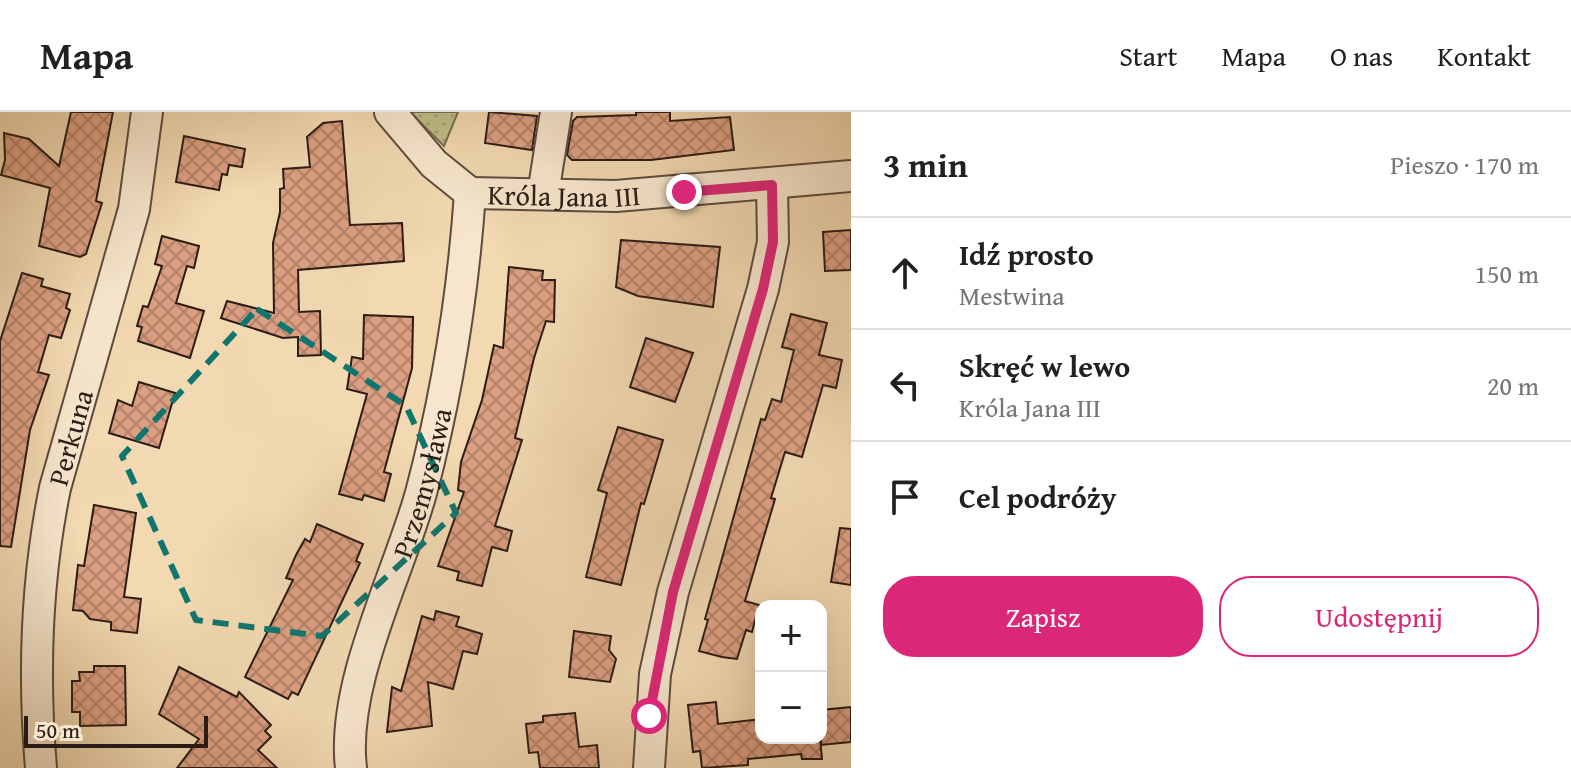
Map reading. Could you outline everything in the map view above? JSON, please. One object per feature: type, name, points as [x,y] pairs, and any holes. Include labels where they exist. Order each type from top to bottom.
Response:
[{"type":"street","name":"Perkuna","points":[[41,768],[35,678],[38,600],[47,529],[55,488],[134,209],[147,112]]},
{"type":"street","points":[[390,112],[434,164],[470,193]]},
{"type":"street","points":[[543,194],[556,112]]},
{"type":"street","name":"Króla Jana III","points":[[470,193],[616,196],[851,176]]},
{"type":"street","points":[[649,768],[649,716],[655,674],[673,592],[763,289],[773,242],[772,185]]},
{"type":"street","name":"Przemysława","points":[[351,768],[353,707],[420,496],[443,404],[466,255],[470,193]]},
{"type":"highlighted area","points":[[257,309],[406,406],[456,513],[322,636],[196,620],[122,456]]},
{"type":"shaded area","points":[[410,112],[458,112],[444,146]]},
{"type":"building","points":[[71,112],[113,112],[96,201],[102,203],[86,254],[80,257],[39,246],[50,188],[1,175],[5,160],[4,133],[29,139],[59,166]]},
{"type":"building","points":[[489,112],[537,116],[532,150],[485,143]]},
{"type":"building","points":[[636,112],[670,112],[670,121],[730,117],[734,150],[651,160],[572,160],[567,155],[573,121],[577,117],[636,115]]},
{"type":"building","points":[[342,121],[350,225],[402,223],[404,261],[298,270],[299,312],[320,311],[321,355],[298,356],[298,337],[283,338],[221,318],[227,301],[274,313],[273,243],[280,212],[280,189],[284,188],[283,169],[310,167],[307,137],[323,123]]},
{"type":"building","points":[[184,136],[245,149],[242,167],[229,165],[227,175],[222,174],[219,190],[176,182]]},
{"type":"building","points":[[851,230],[851,270],[825,271],[823,232]]},
{"type":"building","points":[[162,236],[199,246],[194,268],[187,266],[176,303],[204,311],[190,358],[138,341],[142,327],[137,326],[143,306],[148,307],[162,266],[155,264]]},
{"type":"building","points":[[621,240],[720,247],[713,307],[638,296],[616,287]]},
{"type":"building","points":[[509,267],[543,271],[542,280],[555,280],[554,322],[546,321],[534,358],[515,438],[522,440],[495,526],[512,531],[507,551],[492,547],[482,586],[457,580],[459,572],[438,566],[464,492],[458,490],[461,462],[482,400],[494,345],[503,348]]},
{"type":"building","points":[[22,273],[43,279],[41,286],[70,294],[66,308],[70,310],[61,338],[49,335],[38,372],[49,375],[30,430],[11,547],[0,546],[0,341]]},
{"type":"building","points":[[791,314],[827,323],[819,355],[842,360],[836,388],[823,385],[802,457],[785,452],[771,498],[775,499],[745,601],[755,604],[752,632],[746,630],[737,659],[722,657],[699,651],[708,620],[705,619],[761,419],[765,420],[772,399],[781,402],[794,350],[782,347]]},
{"type":"building","points":[[364,315],[413,317],[412,368],[384,472],[391,474],[384,501],[364,495],[362,500],[339,494],[367,394],[347,389],[352,357],[363,359]]},
{"type":"building","points":[[646,338],[693,353],[675,402],[630,387]]},
{"type":"building","points":[[139,382],[175,393],[159,448],[109,433],[118,400],[132,406]]},
{"type":"building","points":[[618,427],[663,440],[644,504],[641,503],[621,585],[586,577],[607,493],[598,490]]},
{"type":"building","points":[[94,505],[136,513],[124,597],[141,599],[137,633],[111,630],[111,622],[90,619],[83,611],[73,610],[78,565],[84,566]]},
{"type":"building","points":[[317,524],[363,544],[356,561],[360,563],[298,695],[292,692],[288,699],[245,677],[293,580],[286,578],[296,555],[305,539],[310,542]]},
{"type":"building","points":[[840,528],[851,529],[851,585],[831,582]]},
{"type":"building","points":[[436,611],[459,617],[456,626],[482,634],[477,654],[463,651],[453,689],[428,682],[432,726],[387,732],[392,687],[401,691],[422,616],[434,620]]},
{"type":"building","points":[[574,631],[611,636],[609,650],[616,659],[610,682],[569,677]]},
{"type":"building","points":[[94,666],[125,666],[126,725],[80,726],[80,712],[72,712],[72,681],[80,681],[79,672],[94,672]]},
{"type":"building","points":[[179,667],[237,697],[239,692],[271,725],[265,731],[271,737],[258,750],[277,768],[177,768],[199,739],[159,714]]},
{"type":"building","points":[[716,702],[718,724],[755,720],[755,744],[821,744],[822,759],[802,759],[801,754],[748,759],[748,765],[702,768],[700,751],[693,752],[688,705]]},
{"type":"building","points":[[851,707],[851,742],[821,745],[827,744],[827,709]]},
{"type":"building","points":[[575,713],[579,747],[597,745],[599,768],[540,768],[538,752],[529,753],[526,724],[543,722],[543,716]]},
{"type":"route","points":[[649,716],[673,592],[763,289],[773,242],[772,185],[684,192]]}]
